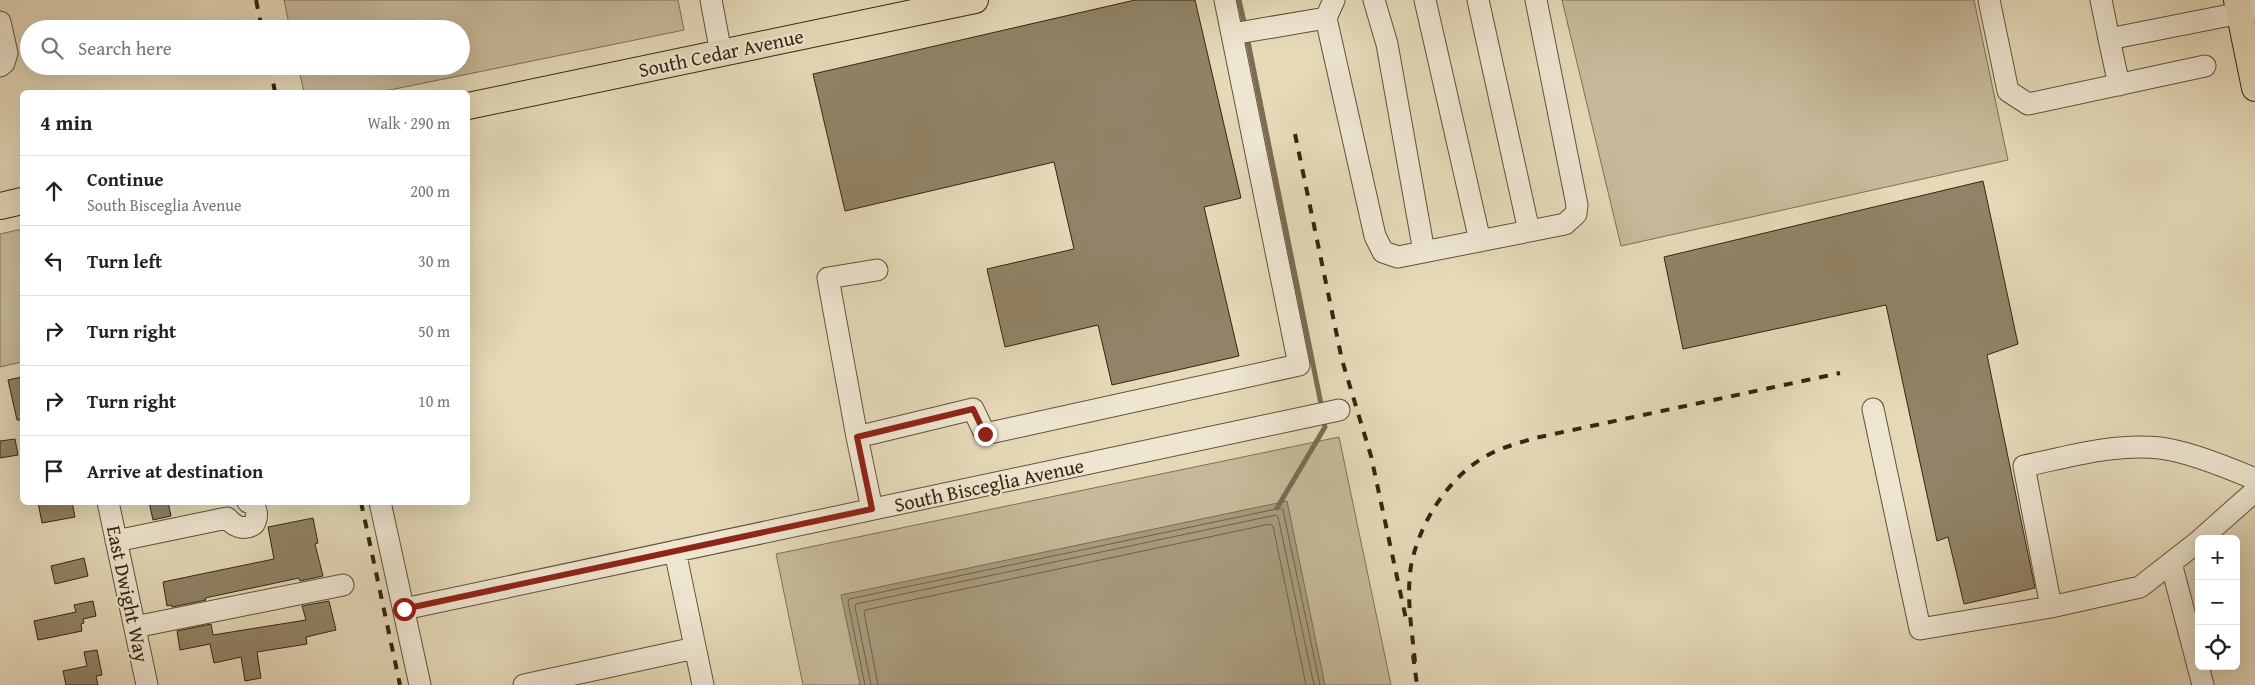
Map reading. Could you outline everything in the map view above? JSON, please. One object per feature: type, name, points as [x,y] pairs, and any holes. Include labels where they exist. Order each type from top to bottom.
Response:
[{"type":"main road","name":"South Cedar Avenue","points":[[470,106],[975,0]]},
{"type":"main road","points":[[2244,8],[2255,88]]},
{"type":"main road","points":[[0,206],[20,201]]},
{"type":"street","points":[[711,0],[721,53]]},
{"type":"street","points":[[857,437],[973,409],[985,434],[1299,364],[1225,0]]},
{"type":"street","points":[[1374,0],[1387,44],[1424,252]]},
{"type":"street","points":[[1425,0],[1480,241]]},
{"type":"street","points":[[1478,0],[1529,231]]},
{"type":"street","points":[[1232,34],[1330,9],[1375,236],[1383,252],[1398,257],[1565,224],[1576,214],[1578,205],[1536,0]]},
{"type":"street","points":[[1989,0],[2008,91],[2028,104],[2205,66]]},
{"type":"street","points":[[2101,0],[2119,85]]},
{"type":"street","points":[[2109,39],[2244,8]]},
{"type":"street","points":[[0,22],[6,53],[4,63],[0,66]]},
{"type":"street","points":[[872,509],[828,278],[877,270]]},
{"type":"street","points":[[1873,409],[1920,629],[2052,607],[2140,587],[2195,544]]},
{"type":"street","name":"South Bisceglia Avenue","points":[[404,609],[1340,410]]},
{"type":"street","points":[[2052,607],[2024,466],[2104,449],[2161,448],[2224,466],[2255,479]]},
{"type":"street","points":[[2206,535],[2255,491]]},
{"type":"street","name":"East Dwight Way","points":[[109,505],[147,685]]},
{"type":"street","points":[[116,541],[228,518],[237,505]]},
{"type":"street","points":[[228,518],[238,527],[243,528],[254,524],[257,518],[256,510],[253,505]]},
{"type":"street","points":[[381,505],[420,685]]},
{"type":"street","points":[[675,551],[703,685]]},
{"type":"street","points":[[2171,563],[2203,685]]},
{"type":"street","points":[[135,627],[343,585]]},
{"type":"street","points":[[524,685],[695,648]]},
{"type":"shaded area","points":[[284,0],[678,0],[684,30],[470,74],[470,20],[288,20]]},
{"type":"shaded area","points":[[1562,0],[1974,0],[2008,160],[1621,246]]},
{"type":"shaded area","points":[[300,75],[463,75],[390,90],[304,90]]},
{"type":"shaded area","points":[[20,229],[20,362],[0,367],[0,234]]},
{"type":"shaded area","points":[[1339,437],[1391,685],[803,685],[776,554]]},
{"type":"water","points":[[1287,501],[1325,685],[860,685],[841,595]]},
{"type":"building","points":[[1135,0],[1195,0],[1241,198],[1204,207],[1239,356],[1112,385],[1098,325],[1005,347],[987,269],[1074,249],[1054,162],[845,211],[813,74]]},
{"type":"building","points":[[1983,181],[2018,344],[1987,355],[2035,588],[1964,604],[1948,537],[1937,541],[1886,305],[1683,349],[1664,257]]},
{"type":"building","points":[[20,377],[20,420],[17,420],[8,380]]},
{"type":"building","points":[[15,439],[18,455],[0,458],[0,441]]},
{"type":"building","points":[[39,505],[73,505],[75,517],[42,523]]},
{"type":"building","points":[[150,505],[169,505],[171,516],[153,520]]},
{"type":"building","points":[[313,518],[318,543],[315,544],[323,576],[300,581],[299,578],[205,598],[206,600],[172,607],[171,605],[167,606],[163,582],[274,559],[268,527]]},
{"type":"building","points":[[84,558],[88,576],[55,584],[51,566]]},
{"type":"building","points":[[93,601],[96,616],[83,619],[84,623],[81,624],[82,631],[38,640],[34,621],[76,612],[74,605]]},
{"type":"building","points":[[329,601],[336,630],[306,637],[307,644],[257,652],[261,678],[245,681],[241,657],[214,663],[210,644],[180,650],[177,631],[211,624],[213,635],[306,620],[302,606]]},
{"type":"building","points":[[97,650],[102,675],[96,676],[98,685],[66,685],[63,671],[87,666],[84,652]]},
{"type":"waterway","points":[[1239,0],[1245,26]]},
{"type":"waterway","points":[[1247,37],[1322,409]]},
{"type":"waterway","points":[[1277,508],[1325,427],[1323,417]]},
{"type":"railway","points":[[256,0],[260,20]]},
{"type":"railway","points":[[272,75],[275,90]]},
{"type":"railway","points":[[1295,134],[1342,360],[1371,456],[1406,619]]},
{"type":"railway","points":[[1415,662],[1409,590],[1411,566],[1415,550],[1421,533],[1438,502],[1461,475],[1474,464],[1499,450],[1535,438],[1840,373]]},
{"type":"railway","points":[[362,505],[400,685]]},
{"type":"railway","points":[[1413,655],[1417,685]]},
{"type":"route","points":[[404,609],[872,509],[857,437],[973,409],[985,434]]}]
